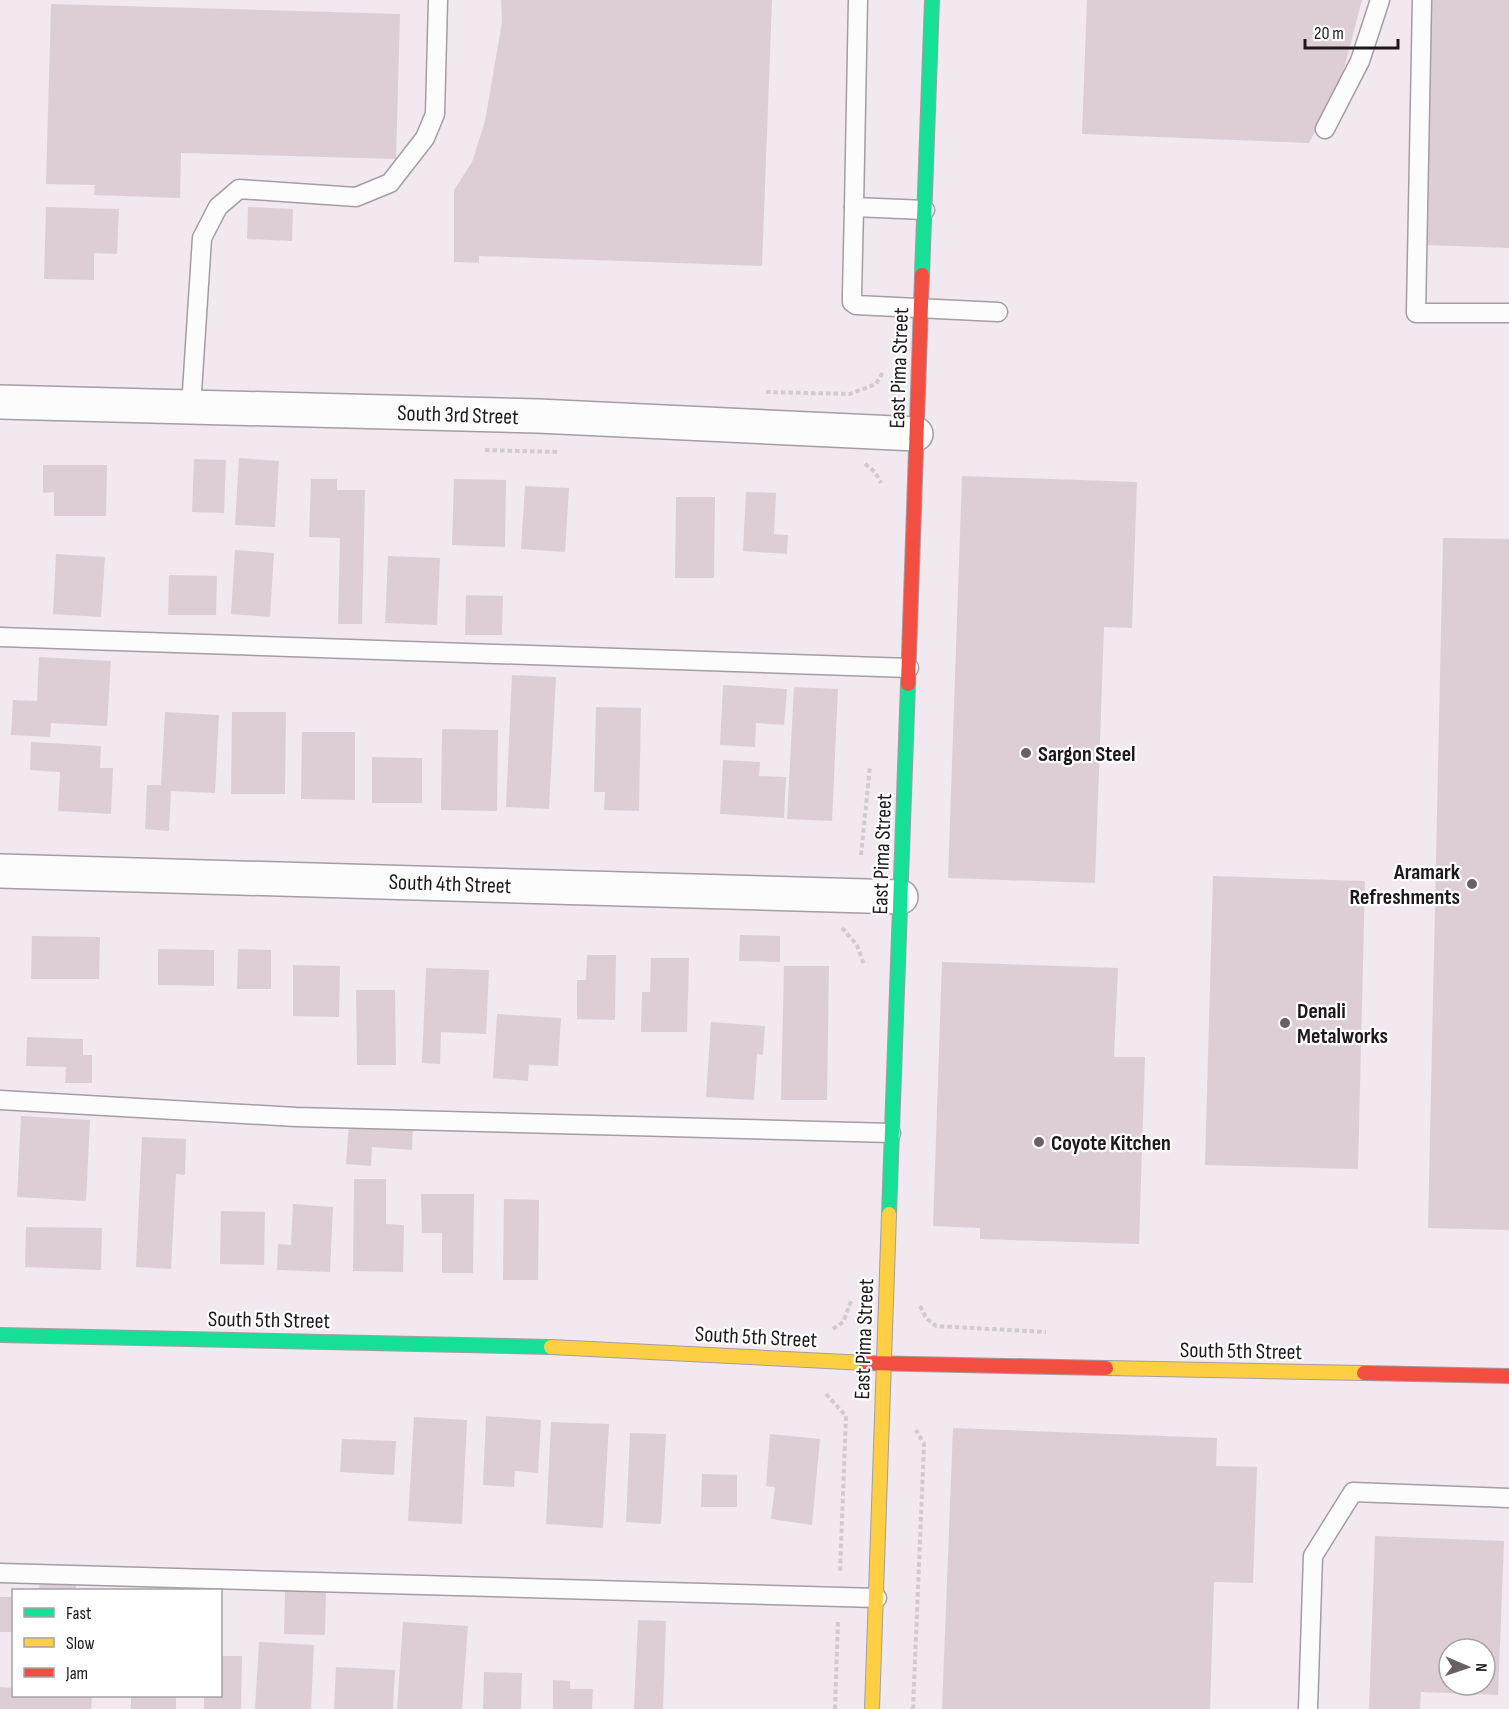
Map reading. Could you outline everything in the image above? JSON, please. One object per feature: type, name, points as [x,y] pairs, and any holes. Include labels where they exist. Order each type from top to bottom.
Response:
[{"type":"street","name":"East Pima Street","points":[[872,1709],[932,0]]},
{"type":"street","name":"South 3rd Street","points":[[0,402],[538,416],[916,434]]},
{"type":"street","name":"South 4th Street","points":[[0,871],[901,897]]},
{"type":"street","name":"South 5th Street","points":[[0,1335],[577,1348],[883,1364],[1509,1376]]},
{"type":"lane","points":[[191,407],[202,238],[218,207],[238,189],[356,197],[390,183],[425,138],[435,114],[438,0]]},
{"type":"lane","points":[[858,0],[852,302],[856,305],[999,312]]},
{"type":"lane","points":[[1325,129],[1360,61],[1380,0]]},
{"type":"lane","points":[[1422,0],[1416,313],[1509,313]]},
{"type":"lane","points":[[854,207],[925,210]]},
{"type":"lane","points":[[0,636],[909,668]]},
{"type":"lane","points":[[0,1100],[296,1117],[891,1134]]},
{"type":"lane","points":[[1308,1709],[1313,1556],[1353,1492],[1509,1498]]},
{"type":"lane","points":[[0,1573],[877,1598]]},
{"type":"path","points":[[475,449],[569,452]]},
{"type":"path","points":[[862,462],[875,472],[882,483],[882,492]]},
{"type":"path","points":[[861,855],[871,759]]},
{"type":"path","points":[[838,926],[853,938],[864,971]]},
{"type":"path","points":[[853,938],[857,931]]},
{"type":"path","points":[[824,1334],[843,1322],[853,1297]]},
{"type":"path","points":[[917,1297],[921,1315],[936,1326],[1056,1333]]},
{"type":"path","points":[[824,1392],[834,1399],[846,1416],[835,1709]]},
{"type":"path","points":[[912,1709],[924,1444],[916,1430]]},
{"type":"building","points":[[501,0],[772,0],[762,266],[479,256],[479,263],[454,262],[454,190],[472,162],[485,121],[502,22]]},
{"type":"building","points":[[1087,0],[1362,0],[1340,84],[1309,143],[1082,134]]},
{"type":"building","points":[[1431,0],[1509,0],[1509,248],[1424,245]]},
{"type":"building","points":[[51,4],[400,14],[396,159],[181,153],[180,198],[94,195],[95,185],[46,184]]},
{"type":"building","points":[[46,207],[119,209],[117,254],[94,253],[94,280],[44,279]]},
{"type":"building","points":[[248,207],[293,209],[292,241],[247,239]]},
{"type":"building","points":[[239,458],[279,461],[275,527],[235,525]]},
{"type":"building","points":[[194,459],[226,460],[224,513],[192,512]]},
{"type":"building","points":[[43,465],[107,465],[106,516],[54,516],[54,492],[43,493]]},
{"type":"building","name":"Sargon Steel","points":[[962,476],[1137,482],[1132,628],[1104,627],[1095,883],[948,878]]},
{"type":"building","points":[[311,479],[337,479],[337,490],[365,490],[362,624],[338,624],[340,538],[309,537]]},
{"type":"building","points":[[454,479],[506,480],[505,547],[452,545]]},
{"type":"building","points":[[525,486],[569,488],[565,552],[521,549]]},
{"type":"building","points":[[746,492],[776,493],[774,534],[788,535],[787,554],[743,551]]},
{"type":"building","points":[[676,497],[715,497],[714,578],[675,578]]},
{"type":"building","name":"Aramark Refreshments","points":[[1443,538],[1509,539],[1509,1230],[1428,1228]]},
{"type":"building","points":[[235,550],[274,553],[270,617],[231,614]]},
{"type":"building","points":[[56,554],[105,557],[101,617],[53,614]]},
{"type":"building","points":[[388,556],[440,558],[437,625],[385,623]]},
{"type":"building","points":[[169,575],[217,576],[216,615],[168,615]]},
{"type":"building","points":[[466,595],[503,596],[502,635],[465,635]]},
{"type":"building","points":[[39,657],[111,661],[107,726],[51,723],[50,737],[11,735],[13,700],[37,701]]},
{"type":"building","points":[[512,675],[556,677],[549,809],[506,807]]},
{"type":"building","points":[[723,685],[787,689],[784,725],[756,723],[755,747],[720,745]]},
{"type":"building","points":[[794,687],[838,689],[832,821],[787,819]]},
{"type":"building","points":[[596,707],[641,708],[639,811],[604,810],[605,792],[594,792]]},
{"type":"building","points":[[165,712],[219,715],[215,793],[171,791],[169,831],[145,829],[147,785],[161,785]]},
{"type":"building","points":[[232,712],[286,712],[285,794],[231,794]]},
{"type":"building","points":[[442,729],[498,730],[497,811],[441,810]]},
{"type":"building","points":[[302,732],[355,732],[355,800],[301,799]]},
{"type":"building","points":[[31,742],[101,746],[100,768],[113,768],[111,814],[58,811],[60,772],[30,770]]},
{"type":"building","points":[[372,757],[422,758],[422,803],[372,803]]},
{"type":"building","points":[[723,760],[760,762],[759,776],[786,777],[784,818],[720,814]]},
{"type":"building","name":"Denali Metalworks","points":[[1213,876],[1365,881],[1358,1169],[1205,1165]]},
{"type":"building","points":[[740,935],[780,936],[780,962],[739,961]]},
{"type":"building","points":[[32,936],[100,937],[99,979],[31,979]]},
{"type":"building","points":[[158,949],[214,950],[214,986],[158,985]]},
{"type":"building","points":[[238,949],[271,950],[271,989],[237,989]]},
{"type":"building","points":[[587,955],[616,955],[615,1020],[577,1019],[577,980],[586,980]]},
{"type":"building","points":[[651,958],[689,958],[687,1032],[641,1032],[642,992],[650,992]]},
{"type":"building","name":"Coyote Kitchen","points":[[942,962],[1118,968],[1114,1057],[1145,1057],[1139,1244],[980,1239],[980,1228],[933,1226]]},
{"type":"building","points":[[293,965],[340,966],[339,1017],[293,1016]]},
{"type":"building","points":[[784,966],[829,966],[827,1100],[781,1100]]},
{"type":"building","points":[[426,968],[489,970],[486,1034],[441,1032],[440,1064],[422,1063]]},
{"type":"building","points":[[356,990],[395,990],[396,1065],[357,1065]]},
{"type":"building","points":[[497,1014],[561,1018],[558,1066],[529,1065],[528,1081],[493,1078]]},
{"type":"building","points":[[711,1022],[765,1026],[763,1055],[757,1054],[754,1100],[706,1097]]},
{"type":"building","points":[[27,1037],[83,1039],[83,1055],[92,1055],[92,1083],[65,1083],[66,1067],[26,1066]]},
{"type":"building","points":[[21,1116],[90,1120],[86,1201],[17,1197]]},
{"type":"building","points":[[349,1123],[413,1127],[412,1150],[372,1147],[371,1166],[346,1164]]},
{"type":"building","points":[[142,1137],[186,1139],[185,1175],[176,1174],[171,1269],[136,1267]]},
{"type":"building","points":[[354,1179],[386,1179],[386,1224],[404,1225],[403,1272],[353,1271]]},
{"type":"building","points":[[421,1194],[474,1194],[473,1273],[442,1273],[442,1233],[422,1233]]},
{"type":"building","points":[[504,1199],[539,1200],[538,1280],[503,1280]]},
{"type":"building","points":[[293,1204],[333,1207],[330,1272],[277,1270],[278,1244],[291,1245]]},
{"type":"building","points":[[221,1211],[265,1212],[264,1265],[220,1264]]},
{"type":"building","points":[[26,1227],[102,1228],[101,1270],[25,1267]]},
{"type":"building","points":[[486,1416],[541,1420],[538,1473],[515,1471],[514,1487],[483,1485]]},
{"type":"building","points":[[414,1417],[467,1420],[462,1524],[408,1521]]},
{"type":"building","points":[[551,1422],[609,1424],[603,1528],[546,1524]]},
{"type":"building","points":[[953,1428],[1217,1438],[1216,1466],[1257,1467],[1253,1583],[1214,1582],[1210,1709],[942,1709]]},
{"type":"building","points":[[630,1433],[666,1434],[661,1524],[626,1522]]},
{"type":"building","points":[[770,1434],[820,1439],[812,1525],[771,1519],[775,1487],[766,1486]]},
{"type":"building","points":[[342,1439],[396,1441],[394,1475],[340,1472]]},
{"type":"building","points":[[702,1474],[737,1475],[737,1507],[701,1507]]},
{"type":"building","points":[[1375,1536],[1504,1541],[1498,1695],[1497,1637],[1437,1637],[1437,1693],[1421,1692],[1420,1709],[1369,1709]]},
{"type":"building","points":[[40,1582],[76,1583],[76,1589],[39,1589]]},
{"type":"building","points":[[285,1591],[326,1591],[325,1635],[284,1634]]},
{"type":"building","points":[[0,1597],[12,1597],[12,1632],[0,1632]]},
{"type":"building","points":[[638,1620],[666,1621],[663,1709],[634,1709]]},
{"type":"building","points":[[403,1622],[468,1626],[462,1709],[397,1709]]},
{"type":"building","points":[[259,1642],[314,1645],[311,1709],[255,1709]]},
{"type":"building","points":[[222,1656],[242,1656],[241,1709],[204,1709],[204,1697],[222,1697]]},
{"type":"building","points":[[336,1667],[395,1670],[393,1709],[334,1709]]},
{"type":"building","points":[[484,1672],[522,1673],[521,1709],[483,1709]]},
{"type":"building","points":[[553,1680],[570,1681],[570,1689],[593,1689],[592,1709],[553,1709]]},
{"type":"building","points":[[0,1687],[12,1688],[12,1697],[92,1697],[91,1709],[0,1709]]},
{"type":"building","points":[[131,1697],[176,1697],[176,1709],[131,1709]]},
{"type":"traffic: fast","points":[[922,275],[932,0]]},
{"type":"traffic: fast","points":[[889,1214],[908,684]]},
{"type":"traffic: fast","points":[[0,1335],[551,1347]]},
{"type":"traffic: slow","points":[[872,1709],[889,1214]]},
{"type":"traffic: slow","points":[[551,1347],[866,1363]]},
{"type":"traffic: slow","points":[[1106,1368],[1364,1373]]},
{"type":"traffic: jam","points":[[908,684],[922,275]]},
{"type":"traffic: jam","points":[[866,1363],[1106,1368]]},
{"type":"traffic: jam","points":[[1364,1373],[1509,1376]]},
{"type":"place","name":"Sargon Steel","points":[[1026,753]]},
{"type":"place","name":"Aramark Refreshments","points":[[1472,884]]},
{"type":"place","name":"Denali Metalworks","points":[[1285,1023]]},
{"type":"place","name":"Coyote Kitchen","points":[[1039,1142]]}]
